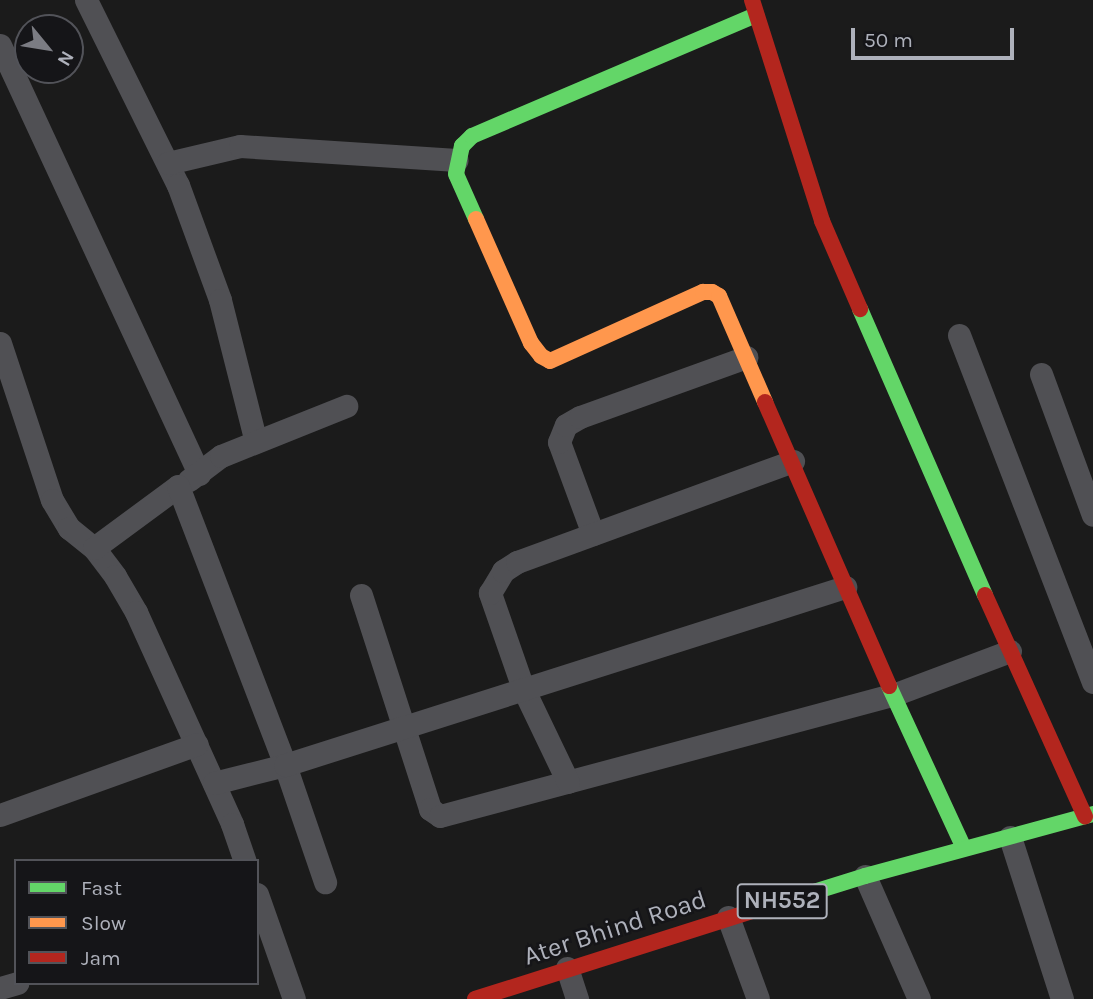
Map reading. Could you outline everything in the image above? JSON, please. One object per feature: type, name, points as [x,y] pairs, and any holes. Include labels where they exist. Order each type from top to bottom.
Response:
[{"type":"main road","points":[[964,848],[892,695],[793,461],[719,296],[712,292],[703,292],[550,361],[541,356],[531,343],[456,174],[462,146],[472,136],[754,7],[822,221],[1010,651],[1089,815]]},
{"type":"main road","name":"Ater Bhind Road","points":[[475,999],[728,917],[964,848],[1089,815]]},
{"type":"street","points":[[86,0],[168,163],[220,300],[256,442]]},
{"type":"street","points":[[0,45],[5,69],[199,474]]},
{"type":"street","points":[[168,163],[240,146],[457,160]]},
{"type":"street","points":[[959,335],[1093,682]]},
{"type":"street","points":[[0,343],[52,500],[69,528],[94,548],[115,576],[136,612],[197,744],[244,859]]},
{"type":"street","points":[[593,534],[559,442],[566,425],[580,417],[747,357]]},
{"type":"street","points":[[1041,374],[1093,515]]},
{"type":"street","points":[[94,548],[221,456],[346,406]]},
{"type":"street","points":[[568,782],[523,688],[490,593],[503,571],[517,562],[793,461]]},
{"type":"street","points":[[178,486],[285,765],[325,882]]},
{"type":"street","points":[[214,783],[285,765],[845,587]]},
{"type":"street","points":[[361,595],[430,809],[440,817],[892,695],[1010,651]]},
{"type":"street","points":[[0,814],[197,744]]},
{"type":"street","points":[[1010,837],[1062,999]]},
{"type":"street","points":[[865,876],[919,999]]},
{"type":"street","points":[[259,904],[294,999]]},
{"type":"street","points":[[728,917],[758,999]]},
{"type":"street","points":[[567,968],[577,999]]},
{"type":"traffic: fast","points":[[476,219],[456,174],[462,146],[472,136],[756,15]]},
{"type":"traffic: fast","points":[[860,309],[985,595]]},
{"type":"traffic: fast","points":[[889,686],[964,848]]},
{"type":"traffic: fast","points":[[753,911],[865,876],[1093,814]]},
{"type":"traffic: slow","points":[[476,219],[531,343],[541,356],[550,361],[703,292],[712,292],[719,296],[765,402]]},
{"type":"traffic: jam","points":[[752,0],[822,221],[860,309]]},
{"type":"traffic: jam","points":[[765,402],[889,686]]},
{"type":"traffic: jam","points":[[985,595],[1085,816]]},
{"type":"traffic: jam","points":[[475,999],[753,911]]}]
